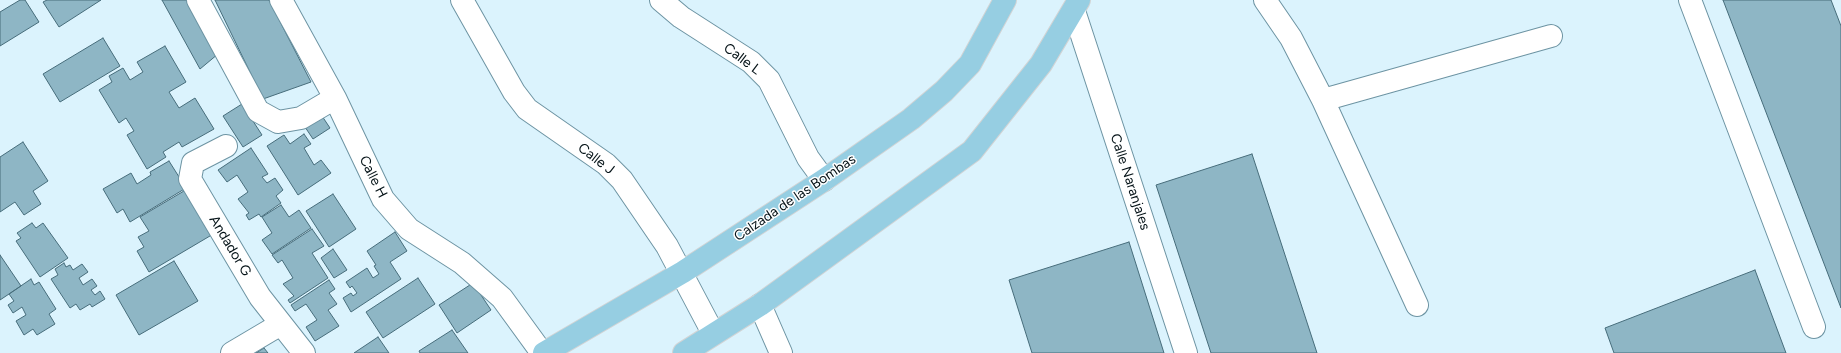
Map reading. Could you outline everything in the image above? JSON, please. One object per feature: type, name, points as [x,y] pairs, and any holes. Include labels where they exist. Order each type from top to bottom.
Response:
[{"type":"main road","name":"Calzada de las Bombas","points":[[543,353],[683,272],[824,180],[911,119],[944,91],[970,64],[1005,0]]},
{"type":"main road","points":[[684,353],[713,333],[760,306],[972,151],[1041,64],[1077,5]]},
{"type":"street","points":[[198,0],[258,111],[278,122],[301,118],[335,98]]},
{"type":"street","name":"Calle H","points":[[281,0],[335,98],[383,199],[409,229],[462,263],[502,298],[543,353]]},
{"type":"street","name":"Calle J","points":[[462,0],[514,92],[527,109],[606,164],[622,180],[668,246],[683,272],[713,333]]},
{"type":"street","name":"Calle L","points":[[661,0],[681,17],[751,62],[768,80],[808,158],[824,180]]},
{"type":"street","points":[[1265,0],[1292,38],[1323,100],[1417,305]]},
{"type":"street","points":[[1690,0],[1814,326]]},
{"type":"street","name":"Calle Naranjales","points":[[1077,5],[1186,353]]},
{"type":"street","points":[[1323,100],[1551,36]]},
{"type":"street","name":"Andador G","points":[[226,146],[193,163],[190,179],[260,297],[304,353]]},
{"type":"street","points":[[760,306],[781,353]]},
{"type":"street","points":[[232,353],[281,324]]},
{"type":"building","points":[[20,0],[25,0],[39,22],[0,46],[0,12]]},
{"type":"building","points":[[47,0],[101,0],[59,27],[43,2]]},
{"type":"building","points":[[162,0],[188,0],[218,54],[200,69]]},
{"type":"building","points":[[215,0],[269,0],[311,82],[263,99]]},
{"type":"building","points":[[1723,0],[1831,0],[1841,26],[1841,308]]},
{"type":"building","points":[[103,38],[120,66],[60,102],[43,74]]},
{"type":"building","points":[[165,46],[186,82],[169,92],[179,108],[195,98],[214,129],[182,147],[179,142],[163,152],[166,157],[147,169],[127,135],[134,131],[126,118],[119,123],[99,90],[112,82],[109,76],[123,68],[130,80],[143,72],[137,62]]},
{"type":"building","points":[[242,104],[262,135],[243,147],[223,116]]},
{"type":"building","points":[[322,116],[330,128],[313,139],[305,127]]},
{"type":"building","points":[[304,134],[311,144],[304,148],[314,165],[321,160],[331,173],[298,195],[267,146],[284,135],[290,144]]},
{"type":"building","points":[[23,142],[48,181],[33,191],[41,204],[24,215],[15,202],[0,212],[0,157]]},
{"type":"building","points":[[251,148],[268,174],[262,177],[267,183],[275,178],[283,190],[276,196],[281,203],[261,217],[259,214],[249,220],[246,215],[249,213],[238,199],[248,192],[237,175],[227,182],[218,170]]},
{"type":"building","points":[[1252,154],[1317,353],[1211,353],[1156,185]]},
{"type":"building","points":[[169,161],[186,188],[130,222],[123,209],[117,213],[103,189],[131,173],[137,184],[151,175],[150,172]]},
{"type":"building","points":[[189,188],[215,233],[149,272],[137,251],[144,247],[138,237],[149,231],[140,217]]},
{"type":"building","points":[[333,194],[356,229],[329,247],[306,211]]},
{"type":"building","points":[[281,205],[289,217],[299,210],[311,228],[272,254],[262,240],[272,233],[262,217]]},
{"type":"building","points":[[32,223],[36,228],[43,223],[68,258],[40,277],[16,241],[21,238],[17,233]]},
{"type":"building","points":[[312,229],[324,246],[312,253],[328,278],[290,303],[288,300],[294,296],[283,284],[293,278],[282,260],[278,263],[272,255]]},
{"type":"building","points":[[395,232],[407,251],[390,262],[401,279],[351,312],[343,298],[351,293],[353,296],[357,293],[352,286],[350,288],[346,282],[367,268],[373,278],[379,274],[374,266],[376,265],[367,251]]},
{"type":"building","points":[[1129,242],[1164,353],[1032,353],[1009,280]]},
{"type":"building","points":[[333,249],[347,270],[334,278],[321,258]]},
{"type":"building","points":[[0,255],[21,286],[0,300]]},
{"type":"building","points":[[174,261],[198,301],[139,335],[116,295]]},
{"type":"building","points":[[64,263],[66,267],[70,265],[73,270],[82,264],[88,272],[79,278],[83,285],[92,279],[97,286],[91,290],[95,295],[100,291],[105,299],[92,307],[90,304],[80,310],[76,304],[70,308],[51,279],[58,275],[55,269]]},
{"type":"building","points":[[1755,270],[1786,353],[1614,353],[1605,328]]},
{"type":"building","points":[[418,278],[435,304],[383,338],[366,312]]},
{"type":"building","points":[[31,279],[34,285],[39,282],[56,309],[49,314],[55,324],[37,335],[33,329],[24,335],[16,321],[26,315],[22,307],[13,313],[8,305],[14,301],[9,294]]},
{"type":"building","points":[[329,280],[335,289],[329,293],[337,304],[328,310],[339,326],[315,341],[306,327],[317,320],[306,304],[295,311],[291,305]]},
{"type":"building","points":[[473,283],[491,310],[457,333],[439,305]]},
{"type":"building","points":[[452,330],[468,353],[420,353],[419,351]]},
{"type":"building","points":[[378,337],[389,353],[354,353]]},
{"type":"building","points":[[264,348],[268,353],[256,353]]}]
